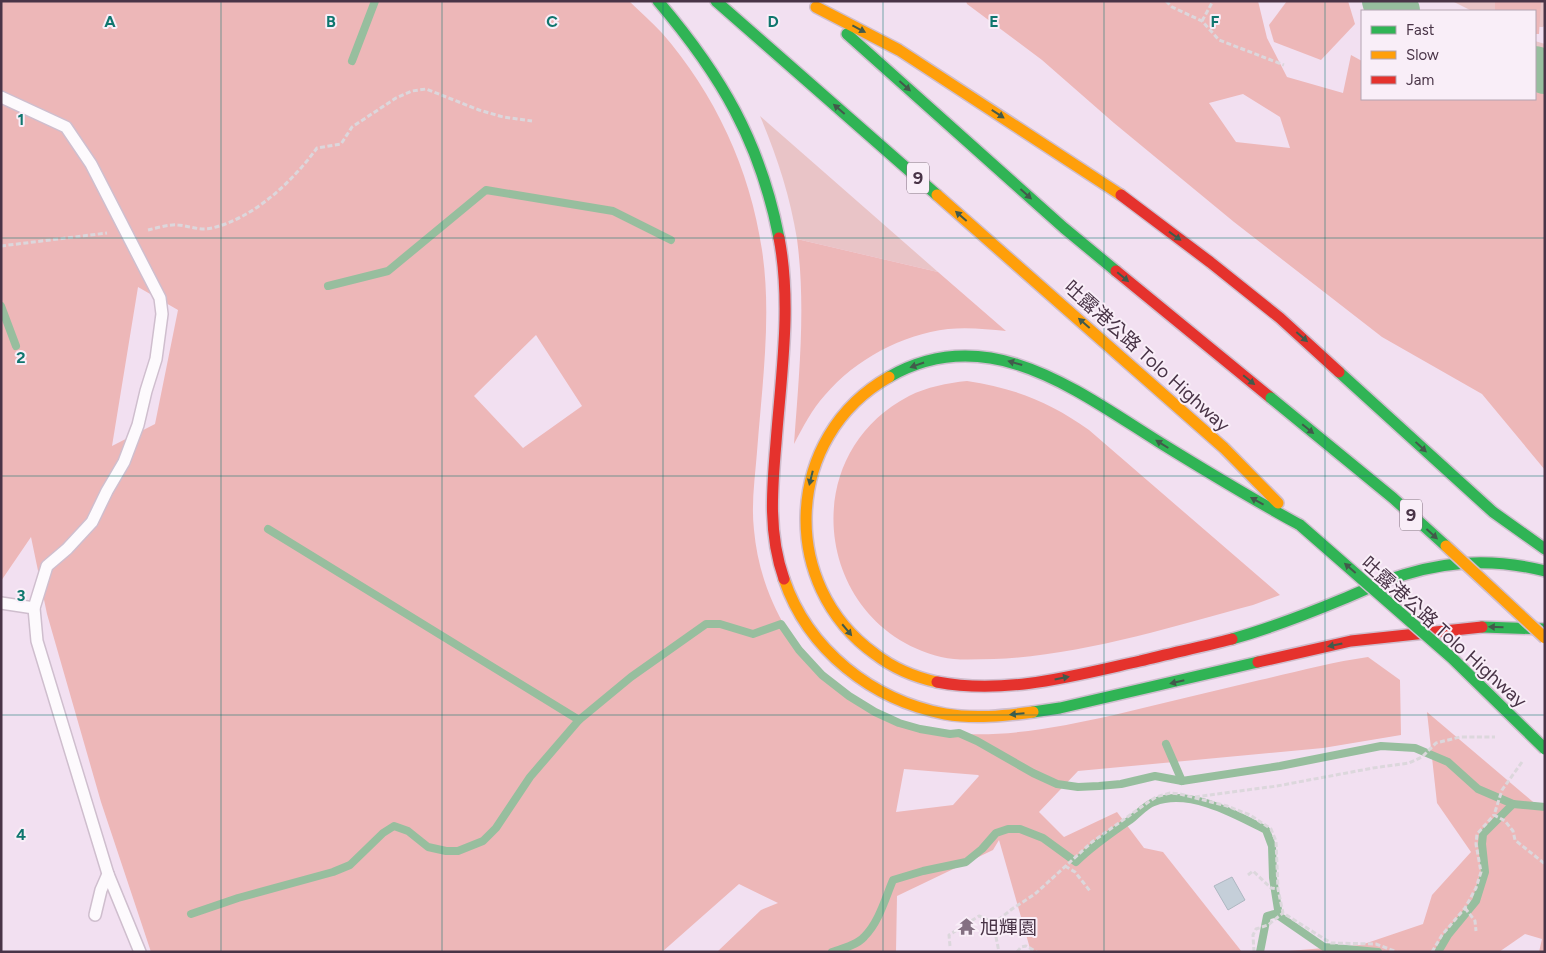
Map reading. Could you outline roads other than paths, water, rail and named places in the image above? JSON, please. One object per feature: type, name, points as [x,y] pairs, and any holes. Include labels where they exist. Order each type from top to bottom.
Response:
[{"type":"highway","points":[[658,1],[702,54],[727,94],[748,135],[764,179],[776,224],[784,294],[783,341],[771,510],[774,547],[784,582],[791,599],[805,623],[834,659],[862,682],[895,699],[930,711],[967,716],[1014,714],[1060,708],[1351,641],[1479,627],[1545,629]]},
{"type":"highway","name":"吐露港公路 Tolo Highway","points":[[716,1],[1224,448],[1300,525],[1452,658],[1545,749]]},
{"type":"highway","points":[[813,4],[898,50],[1113,189],[1274,312],[1493,512],[1545,549]]},
{"type":"highway","name":"9","points":[[813,4],[1064,228],[1393,498],[1545,638]]},
{"type":"highway","points":[[1300,525],[1203,470],[1060,381],[1040,371],[1014,362],[988,357],[964,356],[915,364],[887,377],[865,393],[841,415],[827,436],[815,461],[807,492],[805,522],[810,562],[824,597],[836,617],[849,633],[870,652],[892,667],[930,681],[965,687],[985,688],[1068,677],[1262,631],[1401,575],[1434,568],[1474,562],[1545,570]]},
{"type":"lane","points":[[1,97],[66,127],[91,164],[160,298],[162,314],[156,359],[138,426],[124,462],[106,491],[92,522],[67,549],[47,566],[34,608],[37,641],[108,874],[140,952]]},
{"type":"lane","points":[[1,604],[34,608]]},
{"type":"lane","points":[[95,915],[101,890],[108,874]]},
{"type":"waterway","points":[[352,61],[375,1]]},
{"type":"waterway","points":[[1384,1],[1397,10]]},
{"type":"waterway","points":[[1536,68],[1545,72]]},
{"type":"waterway","points":[[328,286],[388,271],[486,190],[613,211],[671,240]]},
{"type":"waterway","points":[[1,306],[16,346]]},
{"type":"waterway","points":[[268,529],[579,720]]},
{"type":"waterway","points":[[191,914],[238,898],[333,872],[350,865],[383,833],[394,826],[408,831],[428,847],[446,851],[458,851],[483,841],[496,828],[530,777],[579,720],[631,677],[706,624],[720,624],[753,634],[781,624],[799,650],[822,675],[849,696],[875,712],[899,723],[920,729],[950,734],[959,733],[1057,784],[1078,787],[1099,786],[1121,784],[1155,776],[1182,781],[1280,766],[1381,746],[1415,748],[1448,762],[1478,789],[1513,804]]},
{"type":"waterway","points":[[1166,744],[1182,781]]},
{"type":"waterway","points":[[832,952],[849,946],[864,937],[874,924],[893,880],[923,871],[966,862],[982,849],[996,833],[1008,829],[1020,829],[1043,838],[1076,862],[1095,845],[1148,805],[1168,799],[1182,798],[1197,800],[1226,810],[1266,830],[1272,846],[1273,878],[1279,916],[1324,947],[1378,952]]},
{"type":"waterway","points":[[1438,952],[1448,935],[1476,901],[1485,872],[1482,844],[1483,834],[1513,804],[1545,807]]},
{"type":"waterway","points":[[1260,952],[1267,916],[1274,914],[1279,916]]},
{"type":"place","name":"旭輝園","points":[[966,927]]}]
